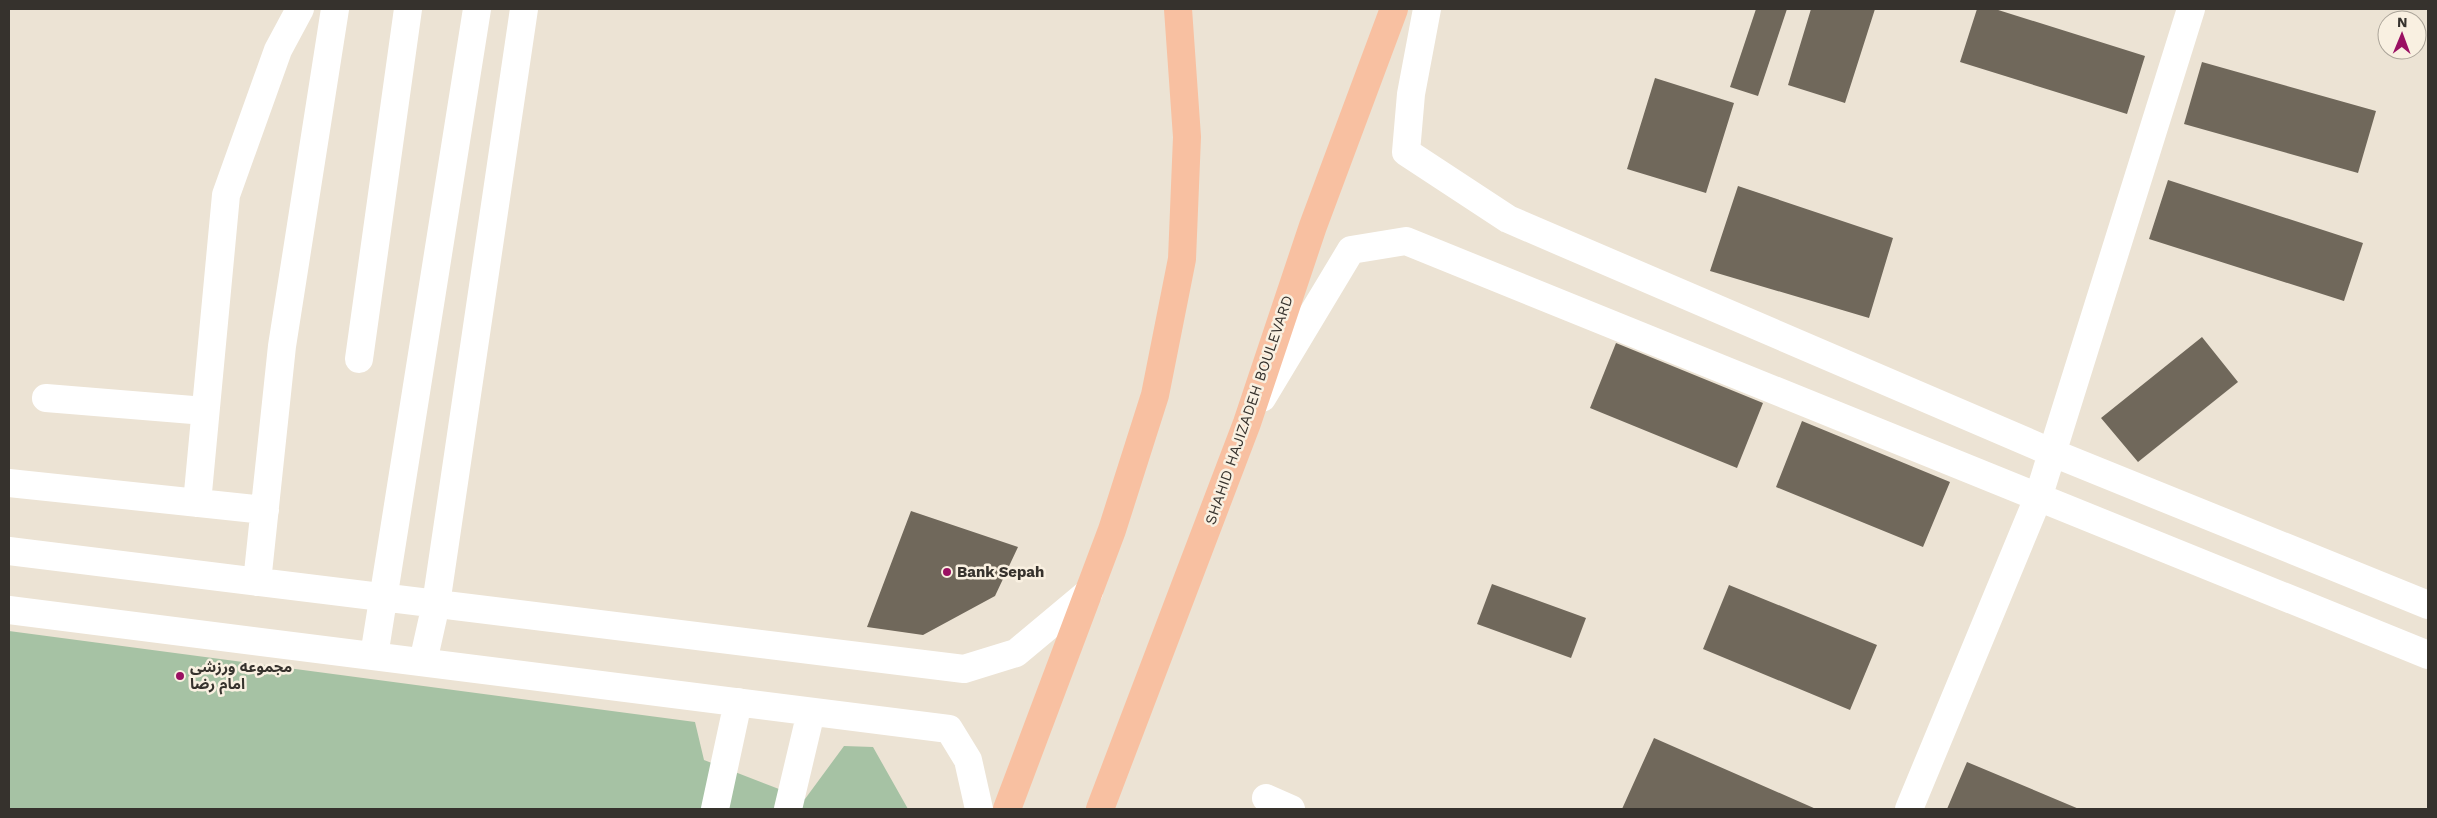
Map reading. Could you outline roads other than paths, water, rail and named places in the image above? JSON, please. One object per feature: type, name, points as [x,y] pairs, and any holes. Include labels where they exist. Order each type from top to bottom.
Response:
[{"type":"main road","points":[[1007,809],[1112,530],[1155,395],[1182,259],[1187,137],[1178,9]]},
{"type":"main road","name":"SHAHID HAJIZADEH BOULEVARD","points":[[1100,809],[1247,423],[1313,226],[1394,9]]},
{"type":"lane","points":[[197,503],[226,195],[278,50],[300,9]]},
{"type":"lane","points":[[257,582],[282,346],[335,9]]},
{"type":"lane","points":[[359,359],[408,9]]},
{"type":"lane","points":[[374,656],[476,9]]},
{"type":"lane","points":[[423,662],[436,604],[524,9]]},
{"type":"lane","points":[[1427,9],[1411,94],[1406,152],[1508,219],[2053,452],[2428,605]]},
{"type":"lane","points":[[1910,809],[2038,498],[2191,9]]},
{"type":"lane","points":[[1247,423],[1351,250],[1406,241],[2428,655]]},
{"type":"lane","points":[[46,398],[205,411]]},
{"type":"lane","points":[[9,483],[265,510]]},
{"type":"lane","points":[[9,551],[964,669],[1016,653],[1089,592]]},
{"type":"lane","points":[[9,610],[949,729],[968,760],[979,809]]},
{"type":"lane","points":[[715,809],[738,702]]},
{"type":"lane","points":[[788,809],[811,712]]},
{"type":"lane","points":[[1266,798],[1291,809]]},
{"type":"place","name":"Bank Sepah","points":[[947,572]]},
{"type":"place","name":"مجموعه ورزشی امام رضا","points":[[180,676]]}]
